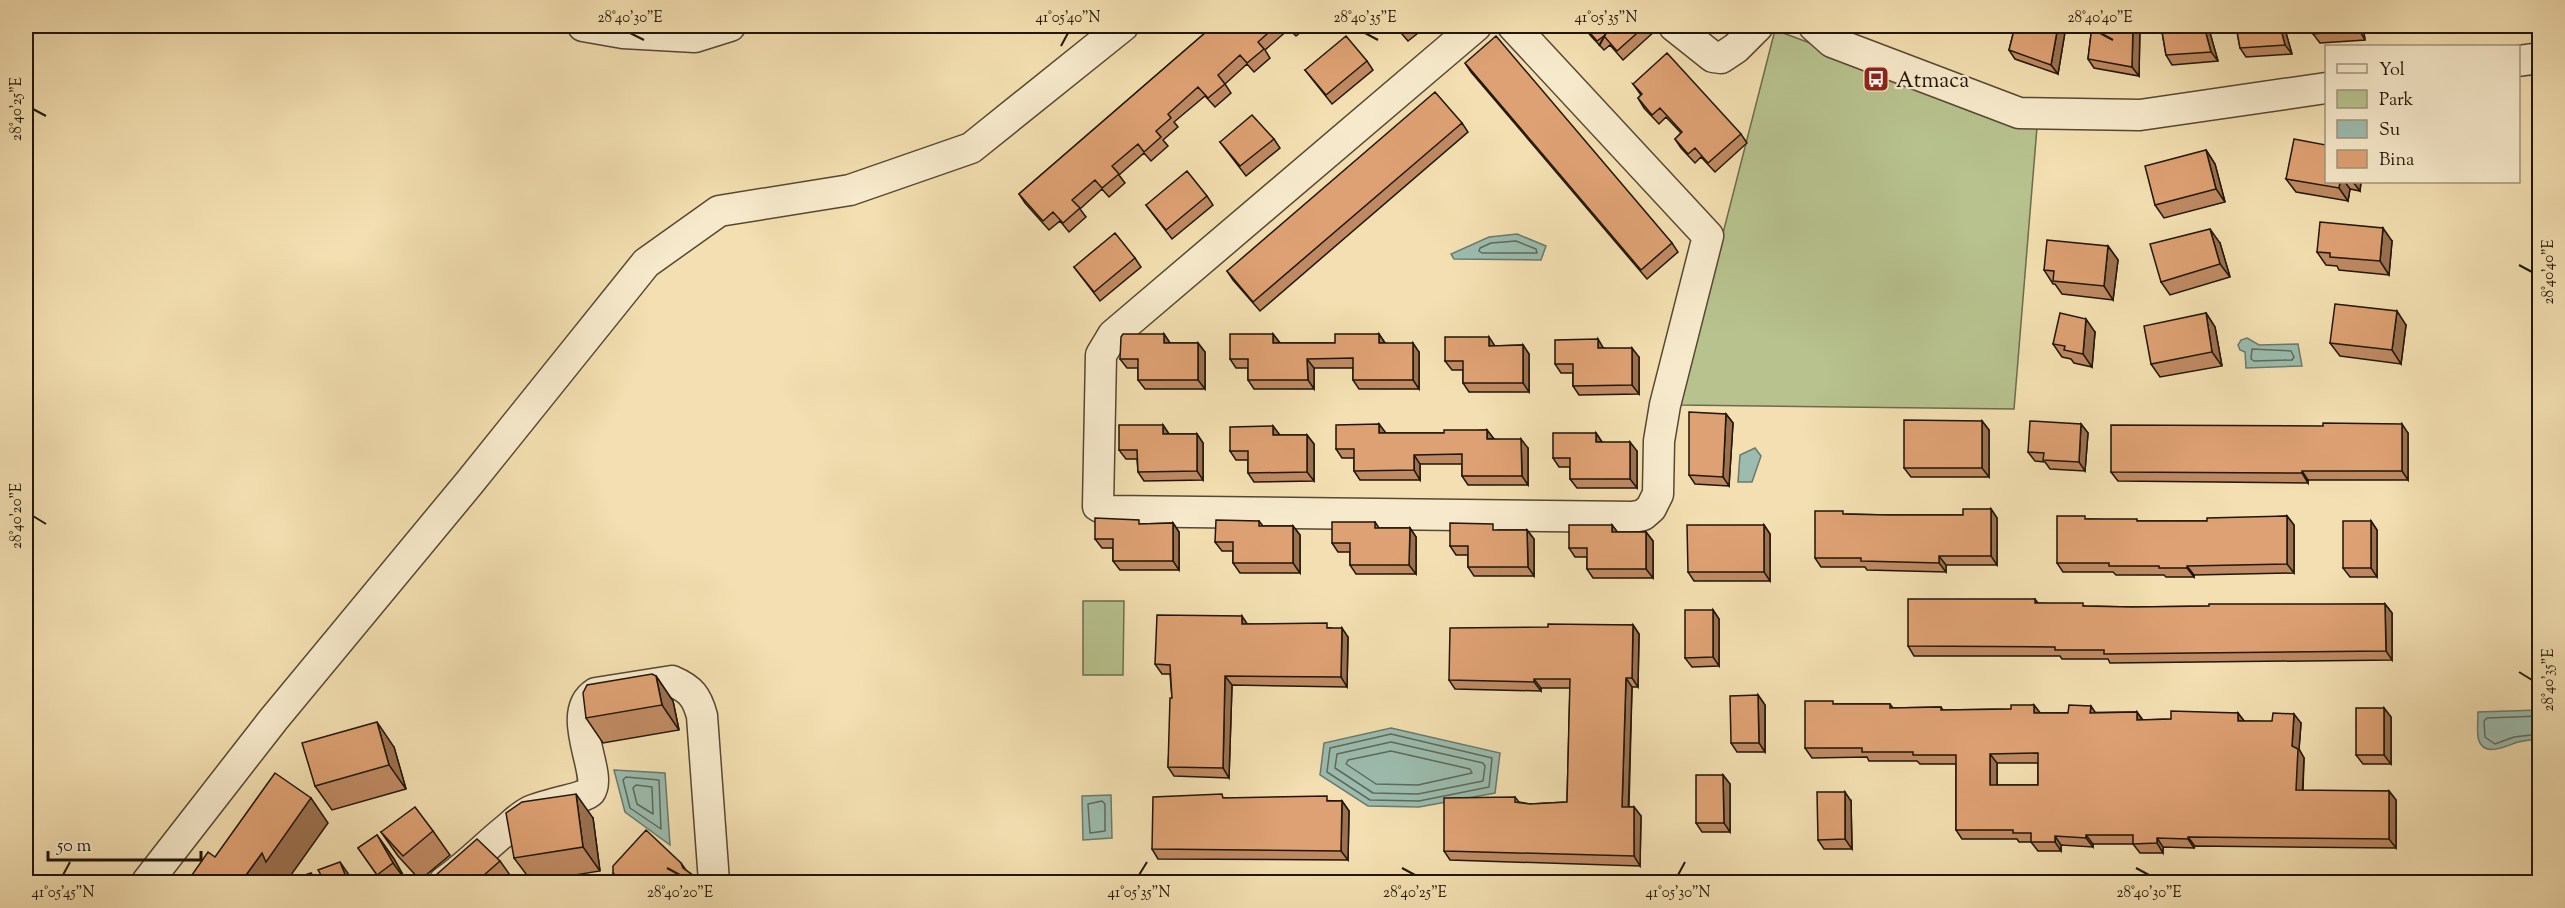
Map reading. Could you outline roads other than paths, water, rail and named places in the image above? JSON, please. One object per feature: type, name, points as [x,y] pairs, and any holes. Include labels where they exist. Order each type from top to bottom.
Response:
[{"type":"street","points":[[583,26],[623,33],[695,37],[730,26]]},
{"type":"street","points":[[147,882],[273,720],[470,483],[646,263],[720,211],[850,190],[971,148],[1123,26]]},
{"type":"street","points":[[1476,26],[1113,335],[1101,355],[1098,506],[1108,511],[1633,517],[1643,515],[1651,508],[1658,494],[1659,441],[1665,405],[1708,236],[1513,26]]},
{"type":"street","points":[[1674,26],[1713,57],[1721,58],[1736,48],[1758,26]]},
{"type":"street","points":[[1814,26],[1832,42],[2019,113],[2140,115],[2325,88]]},
{"type":"street","points":[[2520,61],[2540,58]]},
{"type":"street","points":[[444,882],[528,812],[554,802],[585,796],[590,792],[593,784],[583,714],[588,698],[596,693],[672,681],[683,686],[698,700],[702,716],[714,882]]},
{"type":"water","points":[[1517,234],[1546,246],[1541,260],[1454,259],[1451,254],[1489,237]]},
{"type":"water","points":[[2247,338],[2259,345],[2298,344],[2302,366],[2246,368],[2245,352],[2240,350],[2238,345],[2241,340]]},
{"type":"water","points":[[1755,448],[1761,456],[1752,482],[1738,482],[1740,455]]},
{"type":"water","points":[[2539,710],[2539,739],[2521,741],[2494,749],[2484,747],[2480,743],[2478,712]]},
{"type":"water","points":[[1391,728],[1500,753],[1495,793],[1419,807],[1368,806],[1320,775],[1324,743]]},
{"type":"water","points":[[614,770],[665,773],[670,845],[625,812]]},
{"type":"water","points":[[1111,795],[1112,838],[1083,840],[1082,796]]},
{"type":"place","name":"Atmaca","points":[[1876,79]]}]
